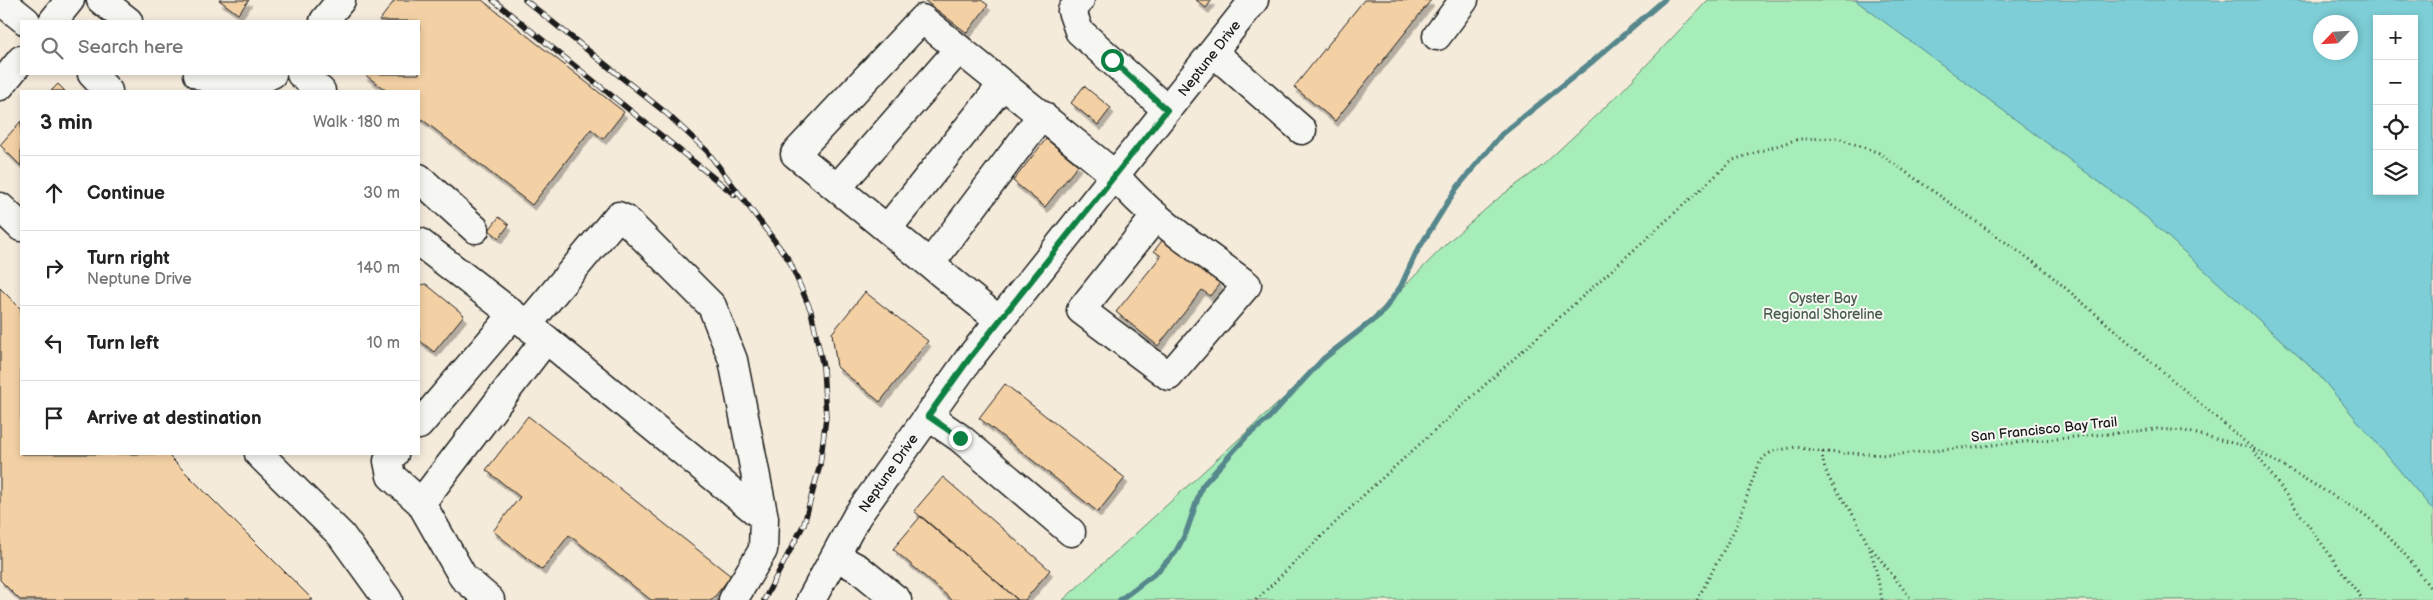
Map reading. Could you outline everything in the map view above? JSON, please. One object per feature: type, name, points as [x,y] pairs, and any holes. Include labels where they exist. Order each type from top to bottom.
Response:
[{"type":"street","points":[[0,0],[25,20]]},
{"type":"street","points":[[54,20],[70,0]]},
{"type":"street","points":[[101,0],[127,20]]},
{"type":"street","points":[[325,20],[341,0]]},
{"type":"street","points":[[1080,0],[1072,11],[1079,31],[1167,110]]},
{"type":"street","name":"Neptune Drive","points":[[811,600],[857,516],[928,416],[1000,321],[1254,0]]},
{"type":"street","points":[[1437,36],[1464,0]]},
{"type":"street","points":[[1000,321],[795,154],[922,19],[1116,175],[1132,196],[1156,216],[1246,285],[1169,376],[1082,310],[1156,216]]},
{"type":"street","points":[[837,188],[959,49]]},
{"type":"street","points":[[1214,52],[1302,130]]},
{"type":"street","points":[[0,86],[20,61]]},
{"type":"street","points":[[93,75],[107,90]]},
{"type":"street","points":[[201,75],[241,85],[269,75]]},
{"type":"street","points":[[302,75],[320,90]]},
{"type":"street","points":[[887,228],[1003,84]]},
{"type":"street","points":[[930,264],[1042,116]]},
{"type":"street","points":[[420,179],[475,229]]},
{"type":"street","points":[[0,207],[20,225]]},
{"type":"street","points":[[421,503],[528,327],[618,216],[625,218],[712,306],[733,360],[764,518],[763,550],[733,600]]},
{"type":"street","points":[[420,243],[528,327],[764,518]]},
{"type":"street","points":[[420,424],[528,327]]},
{"type":"street","points":[[928,416],[960,438],[1071,532]]},
{"type":"street","points":[[260,455],[341,535],[388,600]]},
{"type":"street","points":[[393,455],[388,461],[391,476],[421,503],[463,577],[490,600]]},
{"type":"street","points":[[835,556],[860,569],[897,600]]},
{"type":"path","points":[[1256,600],[1368,491],[1733,160],[1798,139],[1838,138],[1879,153],[2042,268],[2251,448],[2362,600]]},
{"type":"path","name":"San Francisco Bay Trail","points":[[1696,600],[1737,525],[1752,478],[1764,457],[1785,447],[1823,452],[1890,455],[2157,429],[2185,431],[2251,448],[2364,514],[2387,534],[2413,564],[2433,592]]},
{"type":"path","points":[[1823,452],[1822,460],[1827,475],[1849,508],[1868,543],[1912,600]]},
{"type":"path","points":[[1868,543],[1882,600]]},
{"type":"green space","name":"Oyster Bay Regional Shoreline","points":[[1708,0],[1916,0],[2003,73],[2433,484],[2433,600],[1063,600],[1392,299],[1448,242],[1501,196],[1542,166],[1621,92]]},
{"type":"water","points":[[1855,0],[2433,0],[2433,510],[2316,372],[2146,217]]},
{"type":"building","points":[[219,0],[249,0],[238,14]]},
{"type":"building","points":[[395,0],[482,0],[624,112],[603,139],[591,129],[532,205],[420,118],[420,90],[386,90],[365,75],[420,75],[420,20],[380,20]]},
{"type":"building","points":[[924,0],[981,0],[988,5],[967,33]]},
{"type":"building","points":[[1196,0],[1212,0],[1206,8]]},
{"type":"building","points":[[1364,0],[1431,0],[1335,121],[1294,87]]},
{"type":"building","points":[[58,84],[64,90],[52,90]]},
{"type":"building","points":[[1084,86],[1111,108],[1098,125],[1071,103]]},
{"type":"building","points":[[20,122],[20,165],[0,145]]},
{"type":"building","points":[[1046,139],[1078,165],[1045,207],[1013,181]]},
{"type":"building","points":[[499,217],[509,225],[499,238],[489,230]]},
{"type":"building","points":[[1168,233],[1176,249],[1220,283],[1210,296],[1202,290],[1158,346],[1116,312],[1161,256],[1154,251]]},
{"type":"building","points":[[426,284],[464,315],[434,352],[420,341],[420,285]]},
{"type":"building","points":[[0,288],[20,308],[20,455],[168,455],[313,600],[20,600],[0,580]]},
{"type":"building","points":[[865,292],[928,341],[880,402],[837,367],[832,333]]},
{"type":"building","points":[[1005,384],[1125,478],[1098,512],[979,418]]},
{"type":"building","points":[[528,416],[731,576],[712,600],[651,600],[569,535],[542,570],[493,531],[520,497],[486,470]]},
{"type":"building","points":[[943,477],[1050,570],[1025,600],[1018,600],[914,511]]},
{"type":"building","points":[[921,516],[1018,600],[952,600],[893,549]]},
{"type":"waterway","points":[[1120,600],[1158,571],[1175,553],[1186,533],[1202,486],[1248,435],[1266,421],[1323,359],[1382,313],[1401,286],[1416,253],[1456,189],[1501,135],[1593,61],[1664,0]]},
{"type":"railway","points":[[493,0],[735,195]]},
{"type":"railway","points":[[525,0],[666,113],[707,151],[789,260],[811,311],[823,367],[826,417],[820,465],[804,524],[764,600]]},
{"type":"route","points":[[960,438],[928,416],[969,359],[1167,110],[1112,60]]}]
